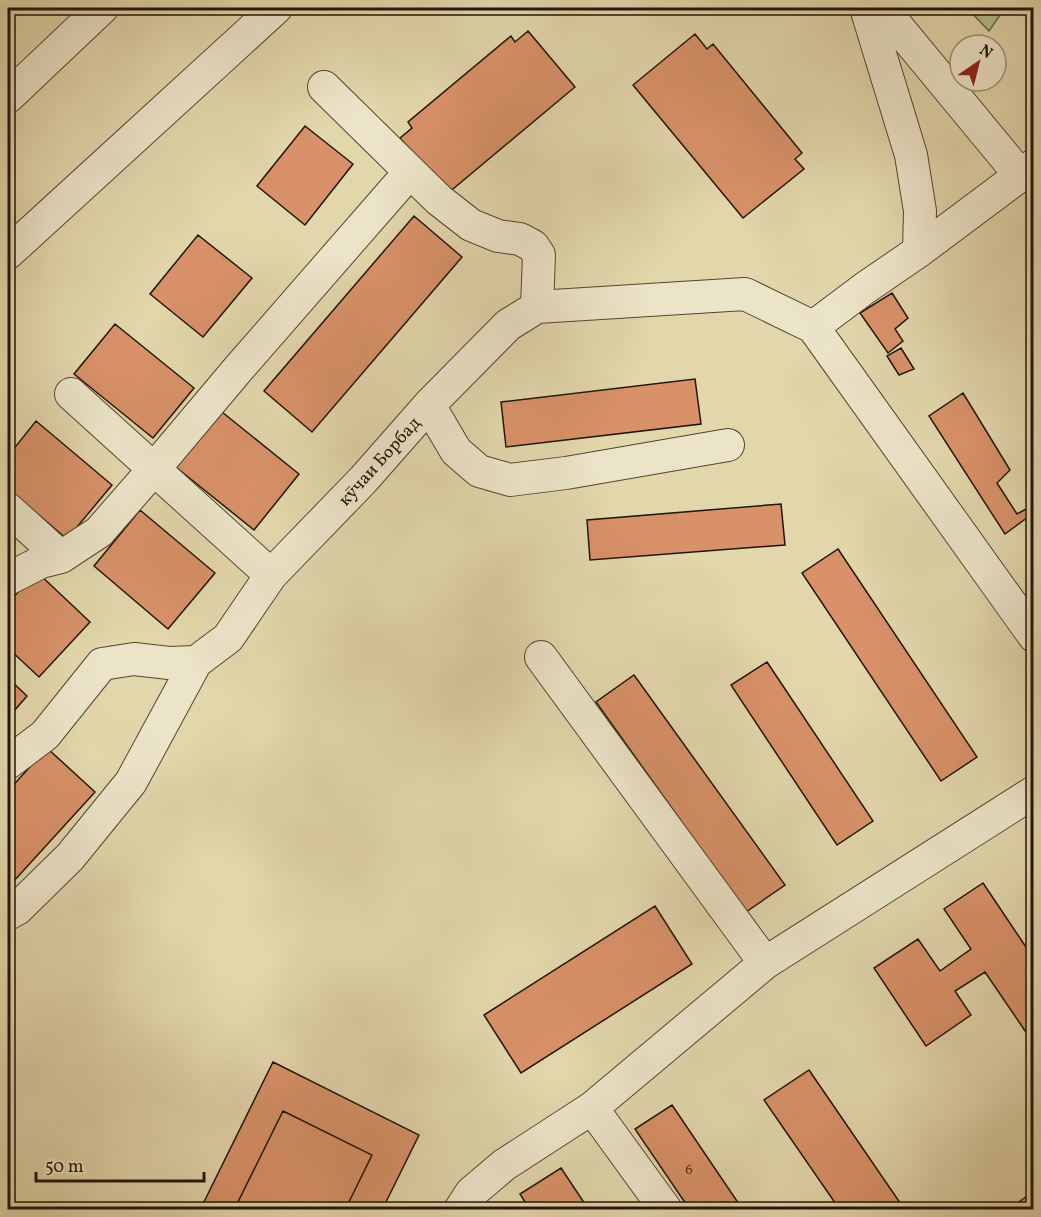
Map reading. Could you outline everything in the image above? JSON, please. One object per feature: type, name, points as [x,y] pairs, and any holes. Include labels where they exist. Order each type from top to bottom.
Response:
[{"type":"street","points":[[12,83],[102,8]]},
{"type":"street","points":[[8,253],[276,8]]},
{"type":"street","points":[[866,8],[911,155],[920,211],[919,251]]},
{"type":"street","points":[[882,8],[1027,170],[813,327],[1034,636]]},
{"type":"street","points":[[324,87],[439,200],[471,225],[498,237],[520,239],[533,246],[539,255],[537,307]]},
{"type":"street","points":[[8,579],[41,562],[61,557],[99,532],[238,368],[410,172]]},
{"type":"street","name":"кӯчаи Борбад","points":[[196,662],[228,638],[271,575],[363,480],[429,405],[508,325],[537,307],[745,294],[813,327]]},
{"type":"street","points":[[71,394],[271,575]]},
{"type":"street","points":[[429,405],[456,451],[480,471],[510,480],[728,445]]},
{"type":"street","points":[[8,509],[61,557]]},
{"type":"street","points":[[541,657],[765,963]]},
{"type":"street","points":[[8,763],[45,735],[102,664],[134,659],[169,663],[196,662]]},
{"type":"street","points":[[8,914],[17,909],[70,857],[131,782],[196,662]]},
{"type":"street","points":[[460,1209],[471,1193],[504,1166],[592,1108],[765,963],[1034,792]]},
{"type":"street","points":[[592,1108],[666,1209]]},
{"type":"green space","points":[[967,8],[1005,8],[989,31]]},
{"type":"building","points":[[528,31],[575,87],[447,194],[400,138],[412,128],[408,122],[511,36],[515,42]]},
{"type":"building","points":[[695,34],[707,49],[713,44],[802,153],[795,159],[804,169],[743,218],[633,85]]},
{"type":"building","points":[[305,126],[353,164],[305,225],[257,186]]},
{"type":"building","points":[[414,216],[462,257],[312,432],[264,391]]},
{"type":"building","points":[[198,235],[252,278],[203,337],[150,294]]},
{"type":"building","points":[[892,293],[908,318],[895,329],[903,341],[888,353],[860,313]]},
{"type":"building","points":[[115,324],[194,388],[153,438],[74,374]]},
{"type":"building","points":[[901,348],[914,369],[899,375],[887,356]]},
{"type":"building","points":[[695,379],[701,424],[506,447],[501,402]]},
{"type":"building","points":[[963,393],[1010,470],[997,483],[1017,514],[1028,508],[1032,514],[1005,534],[929,416]]},
{"type":"building","points":[[217,408],[299,474],[254,530],[172,464]]},
{"type":"building","points":[[36,421],[112,485],[67,539],[8,489],[8,456]]},
{"type":"building","points":[[781,504],[785,545],[590,560],[587,520]]},
{"type":"building","points":[[140,510],[215,573],[168,629],[94,566]]},
{"type":"building","points":[[838,549],[977,757],[941,781],[802,573]]},
{"type":"building","points":[[37,572],[90,622],[39,677],[8,648],[8,603]]},
{"type":"building","points":[[767,662],[873,821],[837,845],[731,685]]},
{"type":"building","points":[[634,675],[785,885],[746,912],[596,702]]},
{"type":"building","points":[[8,678],[27,696],[8,718]]},
{"type":"building","points":[[47,748],[95,792],[13,882],[8,877],[8,791]]},
{"type":"building","points":[[983,883],[1034,959],[1034,1044],[985,972],[955,991],[971,1015],[926,1046],[874,968],[918,939],[940,971],[971,949],[944,909]]},
{"type":"building","points":[[655,906],[692,964],[521,1073],[484,1015]]},
{"type":"building","points":[[273,1062],[419,1135],[382,1210],[345,1210],[372,1155],[283,1111],[234,1210],[200,1210]]},
{"type":"building","points":[[273,1062],[419,1135],[382,1210],[200,1210]]},
{"type":"building","points":[[809,1070],[905,1210],[840,1210],[764,1100]]},
{"type":"building","points":[[672,1105],[743,1210],[690,1210],[635,1129]]},
{"type":"building","points":[[283,1111],[372,1155],[345,1210],[234,1210]]},
{"type":"building","points":[[561,1168],[589,1210],[530,1210],[520,1194]]},
{"type":"building","points":[[1034,1191],[1034,1210],[1008,1210]]}]
